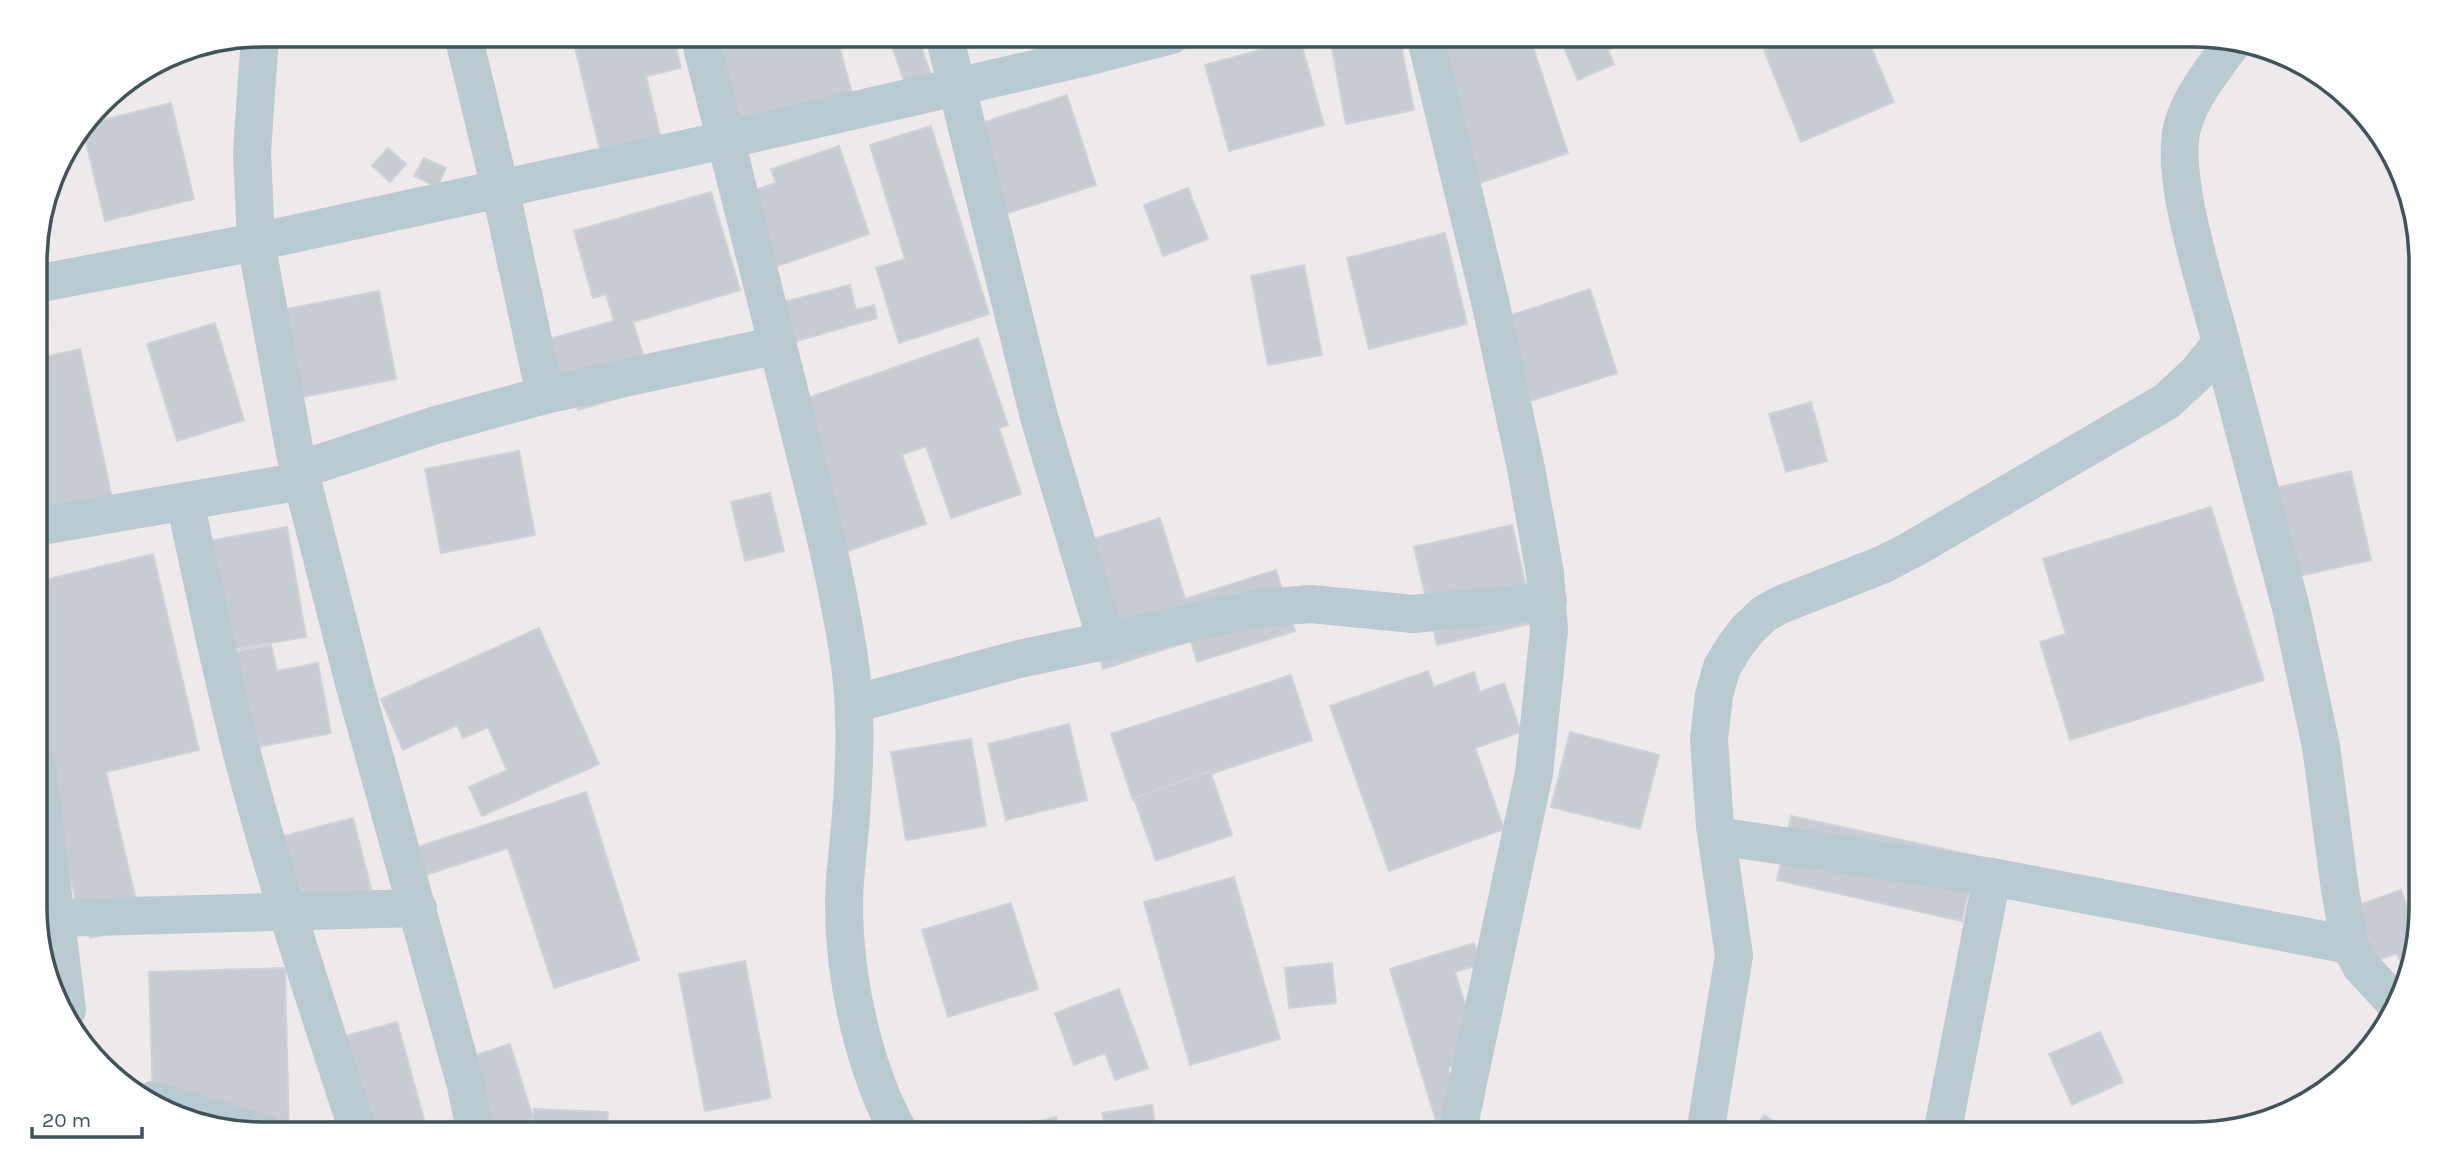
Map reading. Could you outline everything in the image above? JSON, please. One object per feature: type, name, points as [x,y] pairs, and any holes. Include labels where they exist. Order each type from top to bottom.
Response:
[{"type":"street","points":[[1429,47],[1502,353],[1526,468],[1545,573],[1549,630],[1534,774],[1460,1121]]},
{"type":"street","points":[[259,48],[252,152],[256,242],[301,476],[354,683],[418,908],[473,1122]]},
{"type":"street","points":[[466,48],[545,395]]},
{"type":"street","points":[[702,48],[820,515],[848,650],[854,704],[855,753],[845,898],[847,945],[861,1030],[872,1069],[893,1122]]},
{"type":"street","points":[[947,48],[1039,418],[1107,640]]},
{"type":"street","points":[[48,282],[256,242],[725,139],[1118,48]]},
{"type":"street","points":[[2227,50],[2193,101],[2183,123],[2180,149],[2181,186],[2294,621],[2320,746],[2344,920],[2350,945],[2361,967],[2389,997]]},
{"type":"street","points":[[1706,1121],[1734,955],[1717,836],[1709,740],[1714,695],[1721,667],[1748,629],[1765,614],[1780,605],[1884,564],[1950,529],[2166,401],[2197,373],[2221,343]]},
{"type":"street","points":[[48,525],[185,501],[301,476],[436,425],[545,395],[778,345]]},
{"type":"street","points":[[185,501],[222,674],[245,766],[355,1122]]},
{"type":"street","points":[[854,704],[1015,660],[1205,618],[1289,604],[1413,614],[1548,601]]},
{"type":"street","points":[[1717,836],[1992,877],[2350,945]]},
{"type":"street","points":[[47,846],[65,990]]},
{"type":"street","points":[[1945,1121],[1992,877]]},
{"type":"street","points":[[56,918],[418,908]]},
{"type":"building","points":[[1269,47],[1302,47],[1324,125],[1229,151],[1205,65]]},
{"type":"building","points":[[1332,47],[1401,47],[1414,110],[1346,124]]},
{"type":"building","points":[[1434,47],[1533,47],[1568,153],[1480,183]]},
{"type":"building","points":[[1563,47],[1615,47],[1608,50],[1614,64],[1578,80]]},
{"type":"building","points":[[1770,47],[1871,47],[1894,102],[1801,142],[1764,50]]},
{"type":"building","points":[[575,48],[676,48],[681,68],[646,76],[668,168],[608,183]]},
{"type":"building","points":[[729,48],[840,48],[858,114],[742,147],[715,52]]},
{"type":"building","points":[[892,48],[921,48],[934,84],[908,92]]},
{"type":"building","points":[[1067,95],[1096,185],[999,216],[970,127]]},
{"type":"building","points":[[171,103],[194,199],[105,221],[86,141],[100,121]]},
{"type":"building","points":[[931,126],[989,314],[899,343],[876,268],[905,259],[870,145]]},
{"type":"building","points":[[839,146],[869,234],[775,267],[749,192],[776,183],[771,169]]},
{"type":"building","points":[[388,148],[406,164],[390,182],[372,166]]},
{"type":"building","points":[[424,158],[446,168],[437,187],[414,176]]},
{"type":"building","points":[[1188,188],[1208,239],[1163,256],[1144,205]]},
{"type":"building","points":[[711,192],[740,290],[633,322],[653,388],[578,410],[571,383],[553,388],[539,342],[614,321],[606,294],[593,298],[574,231]]},
{"type":"building","points":[[1445,233],[1467,324],[1369,349],[1347,258]]},
{"type":"building","points":[[1304,265],[1322,355],[1268,365],[1251,276]]},
{"type":"building","points":[[850,285],[856,310],[874,305],[877,318],[793,342],[783,302]]},
{"type":"building","points":[[1590,289],[1617,373],[1530,401],[1503,318]]},
{"type":"building","points":[[379,291],[396,379],[292,399],[276,311]]},
{"type":"building","points":[[215,323],[244,420],[177,441],[147,344]]},
{"type":"building","points":[[978,338],[1008,425],[999,428],[1021,494],[951,518],[926,446],[902,455],[926,524],[845,552],[793,403]]},
{"type":"building","points":[[80,349],[117,521],[53,535],[48,510],[48,356]]},
{"type":"building","points":[[1811,402],[1827,461],[1786,472],[1769,414]]},
{"type":"building","points":[[519,451],[535,535],[441,553],[425,469]]},
{"type":"building","points":[[2351,471],[2371,560],[2277,581],[2257,492]]},
{"type":"building","points":[[770,493],[784,551],[745,561],[731,502]]},
{"type":"building","points":[[2211,507],[2264,680],[2070,740],[2040,642],[2066,634],[2043,559]]},
{"type":"building","points":[[1160,518],[1185,599],[1276,570],[1295,631],[1197,662],[1191,641],[1103,669],[1066,548]]},
{"type":"building","points":[[1512,525],[1534,623],[1437,645],[1414,547]]},
{"type":"building","points":[[287,527],[306,637],[223,651],[204,542]]},
{"type":"building","points":[[153,554],[199,750],[106,772],[142,926],[90,938],[86,922],[81,923],[47,777],[47,579]]},
{"type":"building","points":[[539,628],[599,764],[482,816],[469,787],[507,770],[488,727],[463,738],[457,725],[403,750],[381,699]]},
{"type":"building","points":[[271,645],[277,671],[318,663],[331,733],[247,749],[229,653]]},
{"type":"building","points":[[1428,671],[1434,687],[1474,672],[1480,692],[1504,683],[1521,732],[1475,748],[1504,829],[1389,871],[1330,706]]},
{"type":"building","points":[[1291,675],[1312,740],[1133,800],[1111,734]]},
{"type":"building","points":[[1069,724],[1087,800],[1006,820],[988,744]]},
{"type":"building","points":[[1570,732],[1659,755],[1640,829],[1551,807]]},
{"type":"building","points":[[971,739],[986,826],[906,840],[891,752]]},
{"type":"building","points":[[1210,771],[1232,835],[1156,861],[1134,798]]},
{"type":"building","points":[[586,792],[639,960],[554,988],[508,848],[414,879],[406,851]]},
{"type":"building","points":[[1791,816],[1976,856],[1962,921],[1777,880]]},
{"type":"building","points":[[353,818],[373,896],[296,916],[276,838]]},
{"type":"building","points":[[1234,877],[1280,1039],[1190,1065],[1144,902]]},
{"type":"building","points":[[2401,890],[2409,911],[2405,949],[2401,963],[2397,953],[2376,961],[2356,906]]},
{"type":"building","points":[[1011,903],[1038,989],[948,1017],[922,930]]},
{"type":"building","points":[[1474,943],[1481,964],[1455,972],[1481,1057],[1448,1067],[1462,1113],[1436,1121],[1390,969]]},
{"type":"building","points":[[745,961],[771,1098],[705,1111],[679,974]]},
{"type":"building","points":[[1332,963],[1336,1003],[1289,1008],[1285,968]]},
{"type":"building","points":[[285,968],[289,1122],[220,1118],[180,1105],[153,1092],[149,972]]},
{"type":"building","points":[[1119,989],[1148,1068],[1115,1080],[1105,1053],[1074,1065],[1055,1013]]},
{"type":"building","points":[[397,1022],[425,1122],[342,1122],[320,1043]]},
{"type":"building","points":[[2100,1032],[2123,1082],[2072,1105],[2049,1054]]},
{"type":"building","points":[[510,1044],[533,1118],[521,1122],[478,1122],[457,1061]]},
{"type":"building","points":[[1152,1105],[1155,1122],[1104,1122],[1102,1113]]},
{"type":"building","points":[[534,1109],[608,1112],[607,1122],[533,1122]]},
{"type":"building","points":[[1764,1115],[1774,1121],[1760,1121]]},
{"type":"building","points":[[1056,1117],[1057,1122],[1037,1122]]}]
